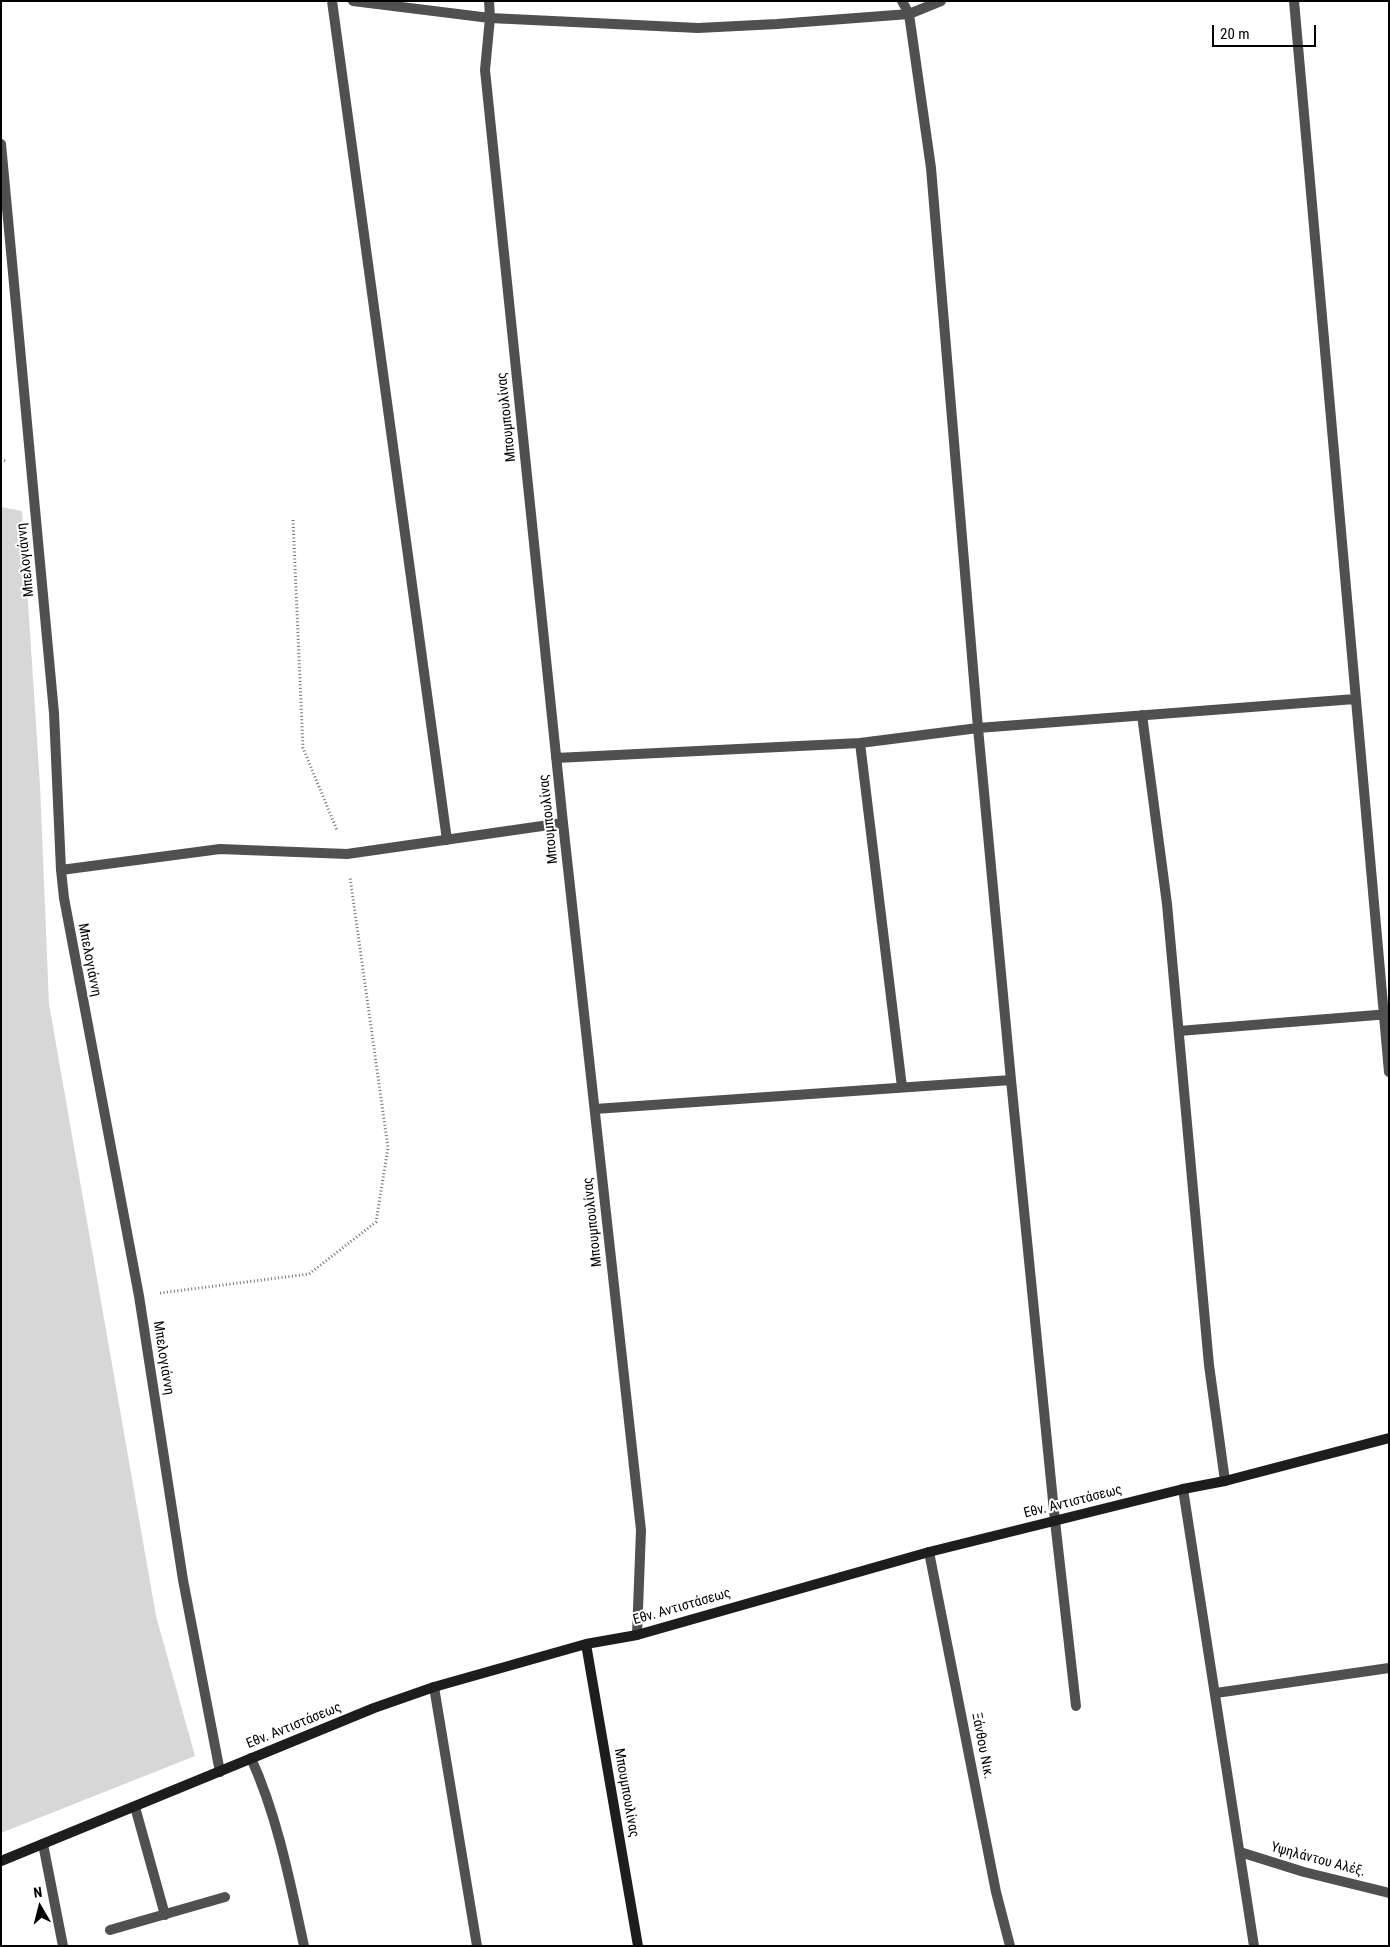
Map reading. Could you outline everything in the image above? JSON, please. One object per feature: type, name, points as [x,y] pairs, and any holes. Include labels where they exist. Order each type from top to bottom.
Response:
[{"type":"street","points":[[332,1],[447,840]]},
{"type":"street","points":[[353,1],[490,18],[698,28],[908,14],[941,1]]},
{"type":"street","name":"Μπουμπουλίνας","points":[[489,1],[490,18],[485,70],[556,758],[641,1530],[637,1635]]},
{"type":"street","points":[[902,1],[908,14],[931,168],[978,728],[1011,1080],[1055,1521],[1076,1706]]},
{"type":"street","points":[[1294,1],[1354,699],[1386,1015],[1389,1072]]},
{"type":"street","name":"Μπελογιάννη","points":[[1,144],[54,713],[62,870],[69,928],[139,1296],[183,1580],[220,1772]]},
{"type":"street","points":[[556,758],[860,742],[978,728],[1354,699]]},
{"type":"street","points":[[1142,715],[1166,904],[1209,1365],[1225,1481]]},
{"type":"street","points":[[860,742],[902,1087]]},
{"type":"street","points":[[62,870],[220,849],[347,854],[563,823]]},
{"type":"street","points":[[1179,1032],[1386,1015]]},
{"type":"street","points":[[595,1109],[1011,1080]]},
{"type":"street","name":"Εθν. Αντιστάσεως","points":[[1,1861],[374,1708],[434,1687],[586,1644],[637,1635],[929,1552],[1183,1489],[1225,1481],[1389,1438]]},
{"type":"street","points":[[1183,1489],[1254,1946]]},
{"type":"street","name":"Ξάνθου Νικ.","points":[[929,1552],[996,1892],[1010,1946]]},
{"type":"street","name":"Μπουμπουλίνας","points":[[586,1644],[638,1946]]},
{"type":"street","points":[[1216,1693],[1389,1668]]},
{"type":"street","points":[[434,1687],[477,1946]]},
{"type":"street","points":[[251,1758],[265,1788],[280,1834],[304,1946]]},
{"type":"street","points":[[136,1807],[165,1915]]},
{"type":"street","points":[[43,1844],[63,1946]]},
{"type":"street","name":"Υψηλάντου Αλέξ.","points":[[1240,1852],[1304,1872],[1389,1893]]},
{"type":"street","points":[[110,1930],[225,1897]]},
{"type":"path","points":[[139,1296],[309,1274],[376,1222],[388,1148],[347,854],[303,748],[293,520]]},
{"type":"shaded area","points":[[1,507],[22,511],[40,785],[49,1004],[156,1616],[195,1756],[1,1833]]}]
